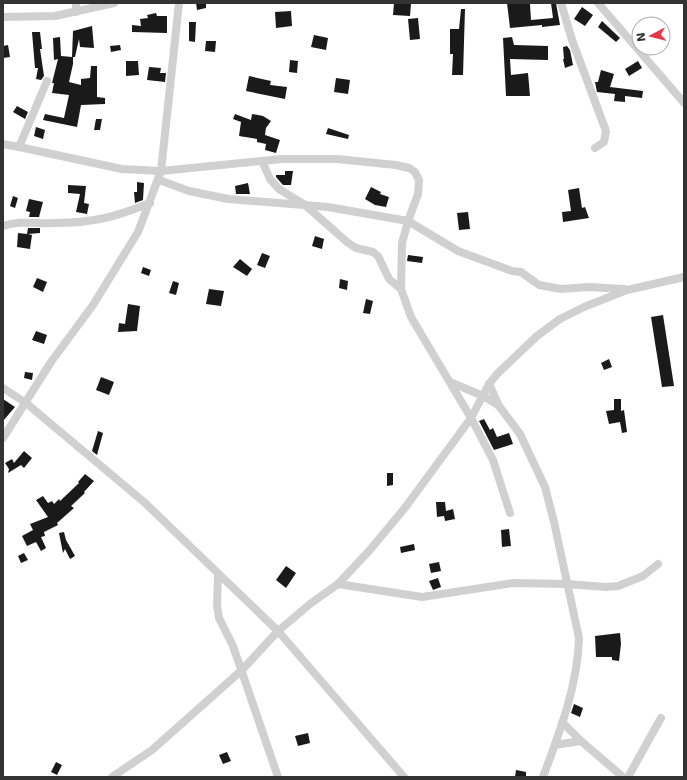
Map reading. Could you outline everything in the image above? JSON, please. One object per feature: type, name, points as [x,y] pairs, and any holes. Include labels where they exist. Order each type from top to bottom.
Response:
[{"type":"street","points":[[76,3],[76,12]]},
{"type":"street","points":[[3,17],[54,16],[114,3]]},
{"type":"street","points":[[3,438],[51,362],[93,305],[120,263],[138,232],[150,203],[161,171],[179,3]]},
{"type":"street","points":[[562,3],[572,40],[606,131],[604,142],[595,148]]},
{"type":"street","points":[[598,3],[684,102]]},
{"type":"street","points":[[19,147],[47,81]]},
{"type":"street","points":[[3,152],[6,144],[122,170],[161,171],[282,159],[338,159],[396,164],[409,168],[417,174],[419,180],[418,194],[402,243],[401,289],[411,317],[471,418],[493,460],[510,513]]},
{"type":"street","points":[[262,161],[270,179],[279,189],[305,205],[347,242],[356,248],[373,252],[378,256],[389,279],[401,289]]},
{"type":"street","points":[[159,180],[189,191],[228,199],[305,205],[368,213],[408,221],[458,251],[512,271],[521,272],[539,285],[561,289],[589,286],[627,290]]},
{"type":"street","points":[[3,226],[14,222],[56,224],[105,219],[150,203]]},
{"type":"street","points":[[115,776],[152,750],[242,670],[278,631],[310,604],[338,584],[369,551],[404,509],[471,418],[489,384],[506,365],[537,336],[560,319],[584,307],[627,290],[684,277]]},
{"type":"street","points":[[450,382],[483,396],[499,406]]},
{"type":"street","points":[[489,384],[499,406],[520,434],[545,487],[576,619],[579,638],[578,655],[562,722],[543,777]]},
{"type":"street","points":[[3,388],[26,403],[144,502],[278,631],[404,777]]},
{"type":"street","points":[[338,584],[422,597],[513,583],[567,584],[606,588],[618,586],[642,576],[658,564]]},
{"type":"street","points":[[218,574],[219,618],[233,646],[242,670],[278,777]]},
{"type":"street","points":[[628,777],[661,718]]},
{"type":"street","points":[[562,722],[581,741],[623,777]]},
{"type":"street","points":[[555,745],[581,741]]},
{"type":"building","points":[[196,3],[206,3],[206,8],[197,10]]},
{"type":"building","points":[[394,3],[411,4],[410,16],[393,15]]},
{"type":"building","points":[[507,3],[530,4],[531,20],[553,18],[551,3],[556,3],[560,25],[510,28]]},
{"type":"building","points":[[582,7],[593,15],[585,26],[574,19]]},
{"type":"building","points":[[461,9],[465,9],[463,75],[452,75],[453,54],[450,54],[450,29],[459,29]]},
{"type":"building","points":[[291,11],[292,26],[276,28],[275,12]]},
{"type":"building","points":[[156,13],[157,16],[167,16],[167,33],[132,32],[132,25],[141,26],[140,19],[148,18],[147,15]]},
{"type":"building","points":[[418,18],[420,39],[410,40],[408,19]]},
{"type":"building","points":[[602,21],[620,38],[616,42],[598,27]]},
{"type":"building","points":[[189,22],[196,22],[195,42],[189,41]]},
{"type":"building","points":[[92,26],[94,48],[80,47],[79,39],[75,57],[73,57],[69,82],[81,85],[81,79],[90,78],[91,66],[97,66],[97,97],[105,98],[105,104],[81,105],[77,127],[43,120],[45,114],[64,118],[69,95],[52,93],[54,83],[52,83],[58,59],[54,60],[53,38],[60,37],[61,56],[72,57],[73,31]]},
{"type":"building","points":[[32,32],[40,32],[42,49],[40,49],[44,76],[41,80],[36,79],[38,68],[35,68]]},
{"type":"building","points":[[314,35],[328,38],[326,50],[311,47]]},
{"type":"building","points":[[512,37],[514,45],[548,46],[548,60],[510,59],[511,75],[528,73],[530,96],[506,96],[503,38]]},
{"type":"building","points":[[206,41],[216,41],[215,52],[205,51]]},
{"type":"building","points":[[8,45],[10,57],[3,58],[3,46]]},
{"type":"building","points":[[120,45],[121,50],[111,52],[110,46]]},
{"type":"building","points":[[567,46],[570,50],[573,65],[565,68],[563,47]]},
{"type":"building","points":[[290,60],[298,61],[297,73],[289,72]]},
{"type":"building","points":[[126,61],[138,61],[139,75],[126,76]]},
{"type":"building","points":[[638,61],[642,68],[629,76],[625,69]]},
{"type":"building","points":[[149,67],[161,68],[160,73],[166,73],[165,82],[147,80]]},
{"type":"building","points":[[601,70],[614,74],[610,87],[643,91],[642,98],[625,96],[625,102],[614,101],[615,94],[597,92],[595,82],[598,82]]},
{"type":"building","points":[[249,76],[271,81],[270,85],[287,87],[285,99],[246,91]]},
{"type":"building","points":[[336,78],[350,80],[348,94],[334,92]]},
{"type":"building","points":[[17,106],[28,112],[25,119],[13,112]]},
{"type":"building","points":[[235,114],[251,120],[252,114],[263,116],[271,121],[266,128],[265,135],[280,140],[276,153],[265,150],[266,144],[257,142],[257,139],[239,136],[241,122],[233,119]]},
{"type":"building","points":[[96,119],[102,119],[100,130],[94,130]]},
{"type":"building","points":[[36,127],[45,130],[43,139],[34,136]]},
{"type":"building","points":[[328,128],[349,135],[348,139],[326,134]]},
{"type":"building","points":[[285,171],[293,171],[291,185],[283,185],[276,177],[276,175],[285,175]]},
{"type":"building","points":[[137,182],[144,183],[143,200],[135,203],[134,192],[137,192]]},
{"type":"building","points":[[248,183],[250,194],[236,194],[235,186]]},
{"type":"building","points":[[68,185],[86,186],[84,203],[89,204],[87,214],[76,212],[80,194],[68,193]]},
{"type":"building","points":[[371,187],[381,192],[380,194],[389,197],[386,207],[375,205],[365,199]]},
{"type":"building","points":[[579,188],[582,208],[585,207],[589,218],[563,222],[562,212],[571,211],[568,190]]},
{"type":"building","points":[[13,196],[18,198],[15,208],[10,206]]},
{"type":"building","points":[[29,199],[43,202],[39,217],[29,217],[30,212],[26,211]]},
{"type":"building","points":[[468,212],[470,229],[459,230],[457,213]]},
{"type":"building","points":[[28,228],[40,228],[40,233],[28,234],[32,235],[30,249],[17,247],[18,233],[27,234]]},
{"type":"building","points":[[315,236],[324,239],[322,249],[312,246]]},
{"type":"building","points":[[262,253],[270,256],[265,268],[257,265]]},
{"type":"building","points":[[408,255],[423,257],[422,263],[407,261]]},
{"type":"building","points":[[240,259],[252,269],[247,276],[233,267]]},
{"type":"building","points":[[143,267],[151,270],[149,276],[141,273]]},
{"type":"building","points":[[37,278],[47,282],[43,292],[33,287]]},
{"type":"building","points":[[340,279],[348,281],[347,290],[339,288]]},
{"type":"building","points":[[173,281],[179,283],[176,295],[169,293]]},
{"type":"building","points":[[209,289],[224,291],[221,306],[206,304]]},
{"type":"building","points":[[366,299],[373,301],[370,314],[363,313]]},
{"type":"building","points":[[128,304],[140,306],[137,331],[118,332],[119,323],[125,324]]},
{"type":"building","points":[[663,315],[674,386],[662,387],[651,317]]},
{"type":"building","points":[[36,331],[47,335],[44,344],[32,340]]},
{"type":"building","points":[[609,359],[612,367],[604,370],[601,363]]},
{"type":"building","points":[[25,372],[33,373],[32,380],[24,378]]},
{"type":"building","points":[[101,377],[114,382],[109,395],[96,390]]},
{"type":"building","points":[[3,399],[15,407],[3,421]]},
{"type":"building","points":[[614,399],[621,399],[621,411],[624,410],[627,432],[622,433],[620,422],[609,424],[606,411],[614,410]]},
{"type":"building","points":[[484,419],[490,430],[493,428],[497,437],[509,433],[513,444],[494,450],[479,421]]},
{"type":"building","points":[[98,431],[103,433],[97,455],[92,451]]},
{"type":"building","points":[[24,451],[32,458],[24,468],[21,465],[8,473],[9,469],[5,463],[12,459],[14,463]]},
{"type":"building","points":[[387,473],[393,473],[393,485],[387,486]]},
{"type":"building","points":[[85,474],[94,481],[84,492],[85,493],[71,506],[74,508],[57,523],[58,525],[44,532],[45,536],[41,537],[46,548],[41,551],[36,542],[27,546],[22,536],[33,530],[30,524],[48,517],[36,500],[43,496],[48,503],[52,501],[54,504],[59,499],[60,501],[79,483],[78,482]]},
{"type":"building","points":[[436,502],[445,502],[446,511],[453,509],[455,519],[445,521],[444,516],[437,517]]},
{"type":"building","points":[[509,529],[511,546],[502,547],[501,530]]},
{"type":"building","points":[[64,532],[66,540],[75,556],[70,559],[65,549],[63,553],[59,533]]},
{"type":"building","points":[[414,544],[415,550],[401,553],[400,547]]},
{"type":"building","points":[[24,553],[28,560],[21,563],[18,556]]},
{"type":"building","points":[[439,562],[441,571],[431,573],[429,564]]},
{"type":"building","points":[[286,566],[296,573],[286,588],[276,580]]},
{"type":"building","points":[[438,578],[441,587],[433,590],[429,581]]},
{"type":"building","points":[[620,633],[621,644],[619,661],[612,660],[612,657],[596,657],[595,636]]},
{"type":"building","points":[[574,704],[583,708],[580,717],[571,713]]},
{"type":"building","points":[[308,733],[310,743],[298,746],[295,736]]},
{"type":"building","points":[[227,752],[231,761],[223,764],[219,755]]},
{"type":"building","points":[[56,762],[62,765],[57,775],[51,772]]},
{"type":"building","points":[[516,770],[526,772],[526,777],[515,777]]}]
